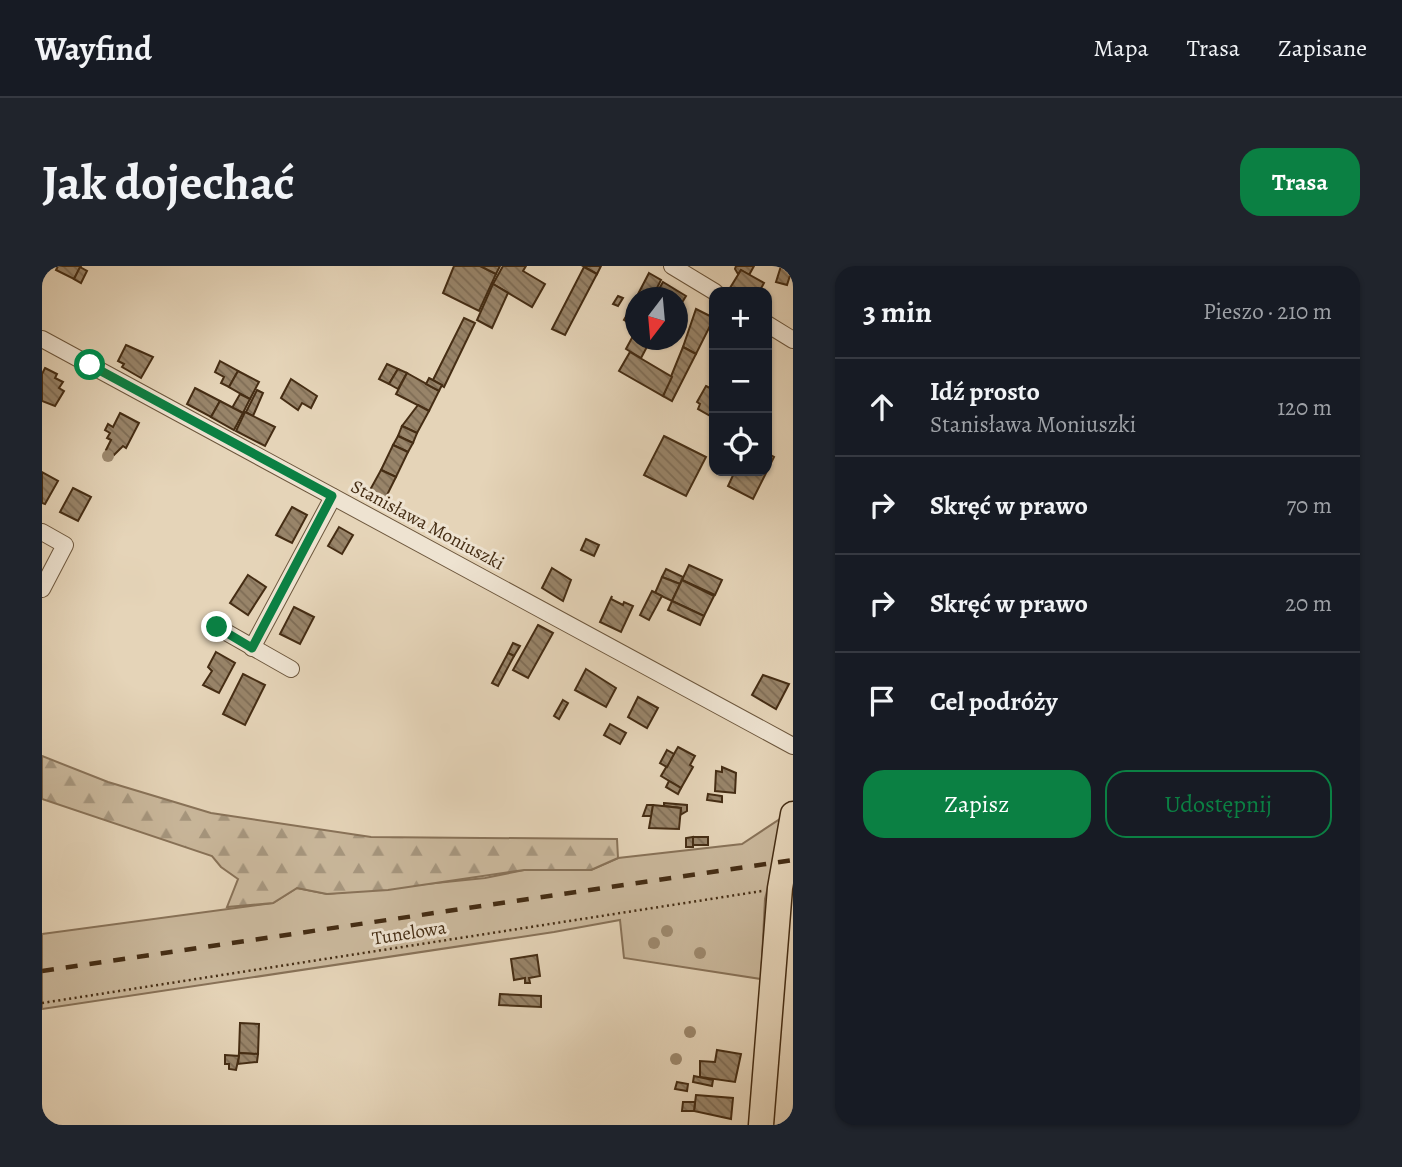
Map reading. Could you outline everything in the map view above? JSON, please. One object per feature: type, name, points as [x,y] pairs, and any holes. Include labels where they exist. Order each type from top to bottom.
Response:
[{"type":"main road","points":[[761,1125],[780,888],[793,814]]},
{"type":"street","points":[[672,266],[709,288]]},
{"type":"street","points":[[772,327],[793,340]]},
{"type":"street","name":"Stanisława Moniuszki","points":[[42,339],[793,746]]},
{"type":"street","points":[[252,648],[332,496]]},
{"type":"street","points":[[42,532],[65,545],[42,589]]},
{"type":"street","points":[[217,627],[291,669]]},
{"type":"path","name":"Tunelowa","points":[[42,1003],[780,888]]},
{"type":"green space","points":[[42,756],[108,782],[211,813],[371,837],[617,839],[618,858],[591,870],[524,870],[388,890],[327,894],[297,888],[273,903],[227,907],[238,879],[221,867],[212,856],[42,799]]},
{"type":"green space","points":[[786,815],[765,899],[761,979],[624,958],[620,920],[42,1009],[42,934],[273,903],[297,888],[327,894],[485,878],[524,870],[591,870],[618,858],[742,844]]},
{"type":"building","points":[[58,266],[81,266],[74,279],[56,270]]},
{"type":"building","points":[[454,266],[481,266],[496,274],[479,311],[443,293]]},
{"type":"building","points":[[480,266],[500,266],[496,274]]},
{"type":"building","points":[[503,266],[526,266],[523,271],[545,284],[532,307],[493,284]]},
{"type":"building","points":[[583,266],[601,266],[597,274]]},
{"type":"building","points":[[736,266],[754,266],[749,275],[741,270],[738,274]]},
{"type":"building","points":[[781,266],[793,266],[787,285],[776,282]]},
{"type":"building","points":[[80,267],[87,271],[81,283],[74,279]]},
{"type":"building","points":[[584,267],[597,274],[565,335],[552,329]]},
{"type":"building","points":[[741,270],[764,283],[762,287],[731,287]]},
{"type":"building","points":[[649,273],[661,280],[658,287],[642,287]]},
{"type":"building","points":[[493,284],[508,293],[492,328],[477,320]]},
{"type":"building","points":[[618,296],[623,298],[618,306],[613,304]]},
{"type":"building","points":[[696,309],[709,316],[709,328],[696,354],[688,350],[688,332]]},
{"type":"building","points":[[464,318],[475,323],[444,387],[433,380]]},
{"type":"building","points":[[126,345],[153,357],[141,378],[122,367],[124,364],[118,361]]},
{"type":"building","points":[[628,350],[645,350],[641,358]]},
{"type":"building","points":[[682,350],[696,354],[672,401],[663,396]]},
{"type":"building","points":[[630,352],[672,377],[663,396],[619,371]]},
{"type":"building","points":[[220,361],[238,371],[229,387],[221,383],[224,377],[215,372]]},
{"type":"building","points":[[387,364],[398,369],[389,384],[379,379]]},
{"type":"building","points":[[45,368],[57,374],[55,378],[63,382],[59,388],[64,391],[55,406],[42,401],[42,374]]},
{"type":"building","points":[[398,369],[407,373],[398,389],[389,384]]},
{"type":"building","points":[[238,371],[259,382],[250,399],[229,387]]},
{"type":"building","points":[[407,373],[439,391],[429,411],[396,394]]},
{"type":"building","points":[[429,378],[442,385],[439,391],[426,384]]},
{"type":"building","points":[[291,379],[317,396],[311,408],[302,403],[298,410],[281,398]]},
{"type":"building","points":[[706,386],[709,388],[709,415],[698,409],[700,404],[697,402]]},
{"type":"building","points":[[195,388],[220,401],[211,417],[187,404]]},
{"type":"building","points":[[257,390],[263,393],[253,416],[246,412]]},
{"type":"building","points":[[240,394],[250,399],[243,413],[232,408]]},
{"type":"building","points":[[220,401],[243,413],[234,430],[211,417]]},
{"type":"building","points":[[418,405],[429,411],[417,433],[402,426]]},
{"type":"building","points":[[245,412],[275,427],[265,446],[236,431]]},
{"type":"building","points":[[120,413],[139,423],[126,448],[123,446],[114,455],[106,450],[111,440],[107,438],[110,433],[105,430],[108,424],[113,427]]},
{"type":"building","points":[[402,426],[417,433],[413,443],[398,436]]},
{"type":"building","points":[[398,436],[413,443],[408,452],[393,445]]},
{"type":"building","points":[[664,436],[706,457],[686,496],[644,475]]},
{"type":"building","points":[[393,445],[408,452],[396,477],[381,470]]},
{"type":"building","points":[[381,470],[396,477],[381,507],[365,499]]},
{"type":"building","points":[[42,472],[58,481],[45,504],[42,503]]},
{"type":"building","points":[[733,476],[764,476],[753,499],[728,486]]},
{"type":"building","points":[[73,488],[91,497],[78,521],[60,512]]},
{"type":"building","points":[[292,507],[307,515],[292,543],[276,535]]},
{"type":"building","points":[[339,527],[353,535],[342,554],[328,546]]},
{"type":"building","points":[[586,539],[599,545],[594,556],[581,550]]},
{"type":"building","points":[[689,565],[722,580],[715,595],[682,580]]},
{"type":"building","points":[[552,568],[571,580],[563,601],[542,588]]},
{"type":"building","points":[[666,569],[683,577],[680,584],[662,577]]},
{"type":"building","points":[[248,575],[266,587],[248,615],[230,603]]},
{"type":"building","points":[[662,577],[680,584],[672,601],[655,593]]},
{"type":"building","points":[[682,580],[714,596],[704,616],[672,601]]},
{"type":"building","points":[[652,591],[662,596],[649,620],[640,615]]},
{"type":"building","points":[[612,596],[611,599],[623,605],[624,602],[633,606],[621,632],[600,622]]},
{"type":"building","points":[[672,601],[704,616],[700,625],[668,610]]},
{"type":"building","points":[[294,607],[314,617],[300,644],[280,634]]},
{"type":"building","points":[[538,625],[553,633],[528,678],[513,670]]},
{"type":"building","points":[[513,643],[520,646],[514,656],[508,653]]},
{"type":"building","points":[[216,652],[235,663],[219,693],[203,685],[212,671],[208,667]]},
{"type":"building","points":[[508,653],[514,656],[498,686],[492,683]]},
{"type":"building","points":[[586,669],[616,688],[606,707],[575,690]]},
{"type":"building","points":[[243,674],[265,685],[245,725],[223,714]]},
{"type":"building","points":[[763,675],[789,684],[776,709],[752,695]]},
{"type":"building","points":[[638,697],[658,708],[647,728],[628,717]]},
{"type":"building","points":[[563,700],[568,703],[559,719],[554,716]]},
{"type":"building","points":[[610,724],[626,733],[620,744],[604,735]]},
{"type":"building","points":[[678,747],[695,756],[690,765],[693,767],[681,788],[661,776]]},
{"type":"building","points":[[667,750],[674,754],[667,767],[660,763]]},
{"type":"building","points":[[722,767],[736,773],[735,793],[715,791],[716,771],[722,772]]},
{"type":"building","points":[[669,781],[681,788],[678,794],[666,787]]},
{"type":"building","points":[[708,794],[722,796],[722,802],[707,800]]},
{"type":"building","points":[[664,803],[687,805],[687,811],[680,815],[681,808],[664,806]]},
{"type":"building","points":[[647,805],[653,805],[652,816],[643,816]]},
{"type":"building","points":[[653,805],[681,808],[679,829],[649,828]]},
{"type":"building","points":[[693,837],[708,837],[708,845],[693,845]]},
{"type":"building","points":[[693,837],[693,847],[686,847],[686,838]]},
{"type":"building","points":[[537,955],[540,976],[529,978],[530,983],[525,983],[525,978],[514,980],[511,959]]},
{"type":"building","points":[[500,994],[541,996],[541,1007],[499,1005]]},
{"type":"building","points":[[240,1023],[259,1024],[258,1054],[239,1053]]},
{"type":"building","points":[[717,1050],[741,1054],[735,1082],[700,1077],[700,1061],[715,1062]]},
{"type":"building","points":[[239,1053],[258,1054],[257,1062],[238,1064]]},
{"type":"building","points":[[225,1055],[239,1056],[236,1070],[229,1069],[229,1064],[225,1064]]},
{"type":"building","points":[[694,1076],[713,1080],[712,1086],[693,1082]]},
{"type":"building","points":[[677,1082],[688,1084],[687,1091],[675,1089]]},
{"type":"building","points":[[696,1095],[733,1098],[731,1119],[694,1111]]},
{"type":"building","points":[[683,1102],[695,1102],[694,1111],[682,1111]]},
{"type":"railway","points":[[42,971],[793,860]]},
{"type":"route","points":[[90,365],[332,496],[252,648],[217,627]]}]
